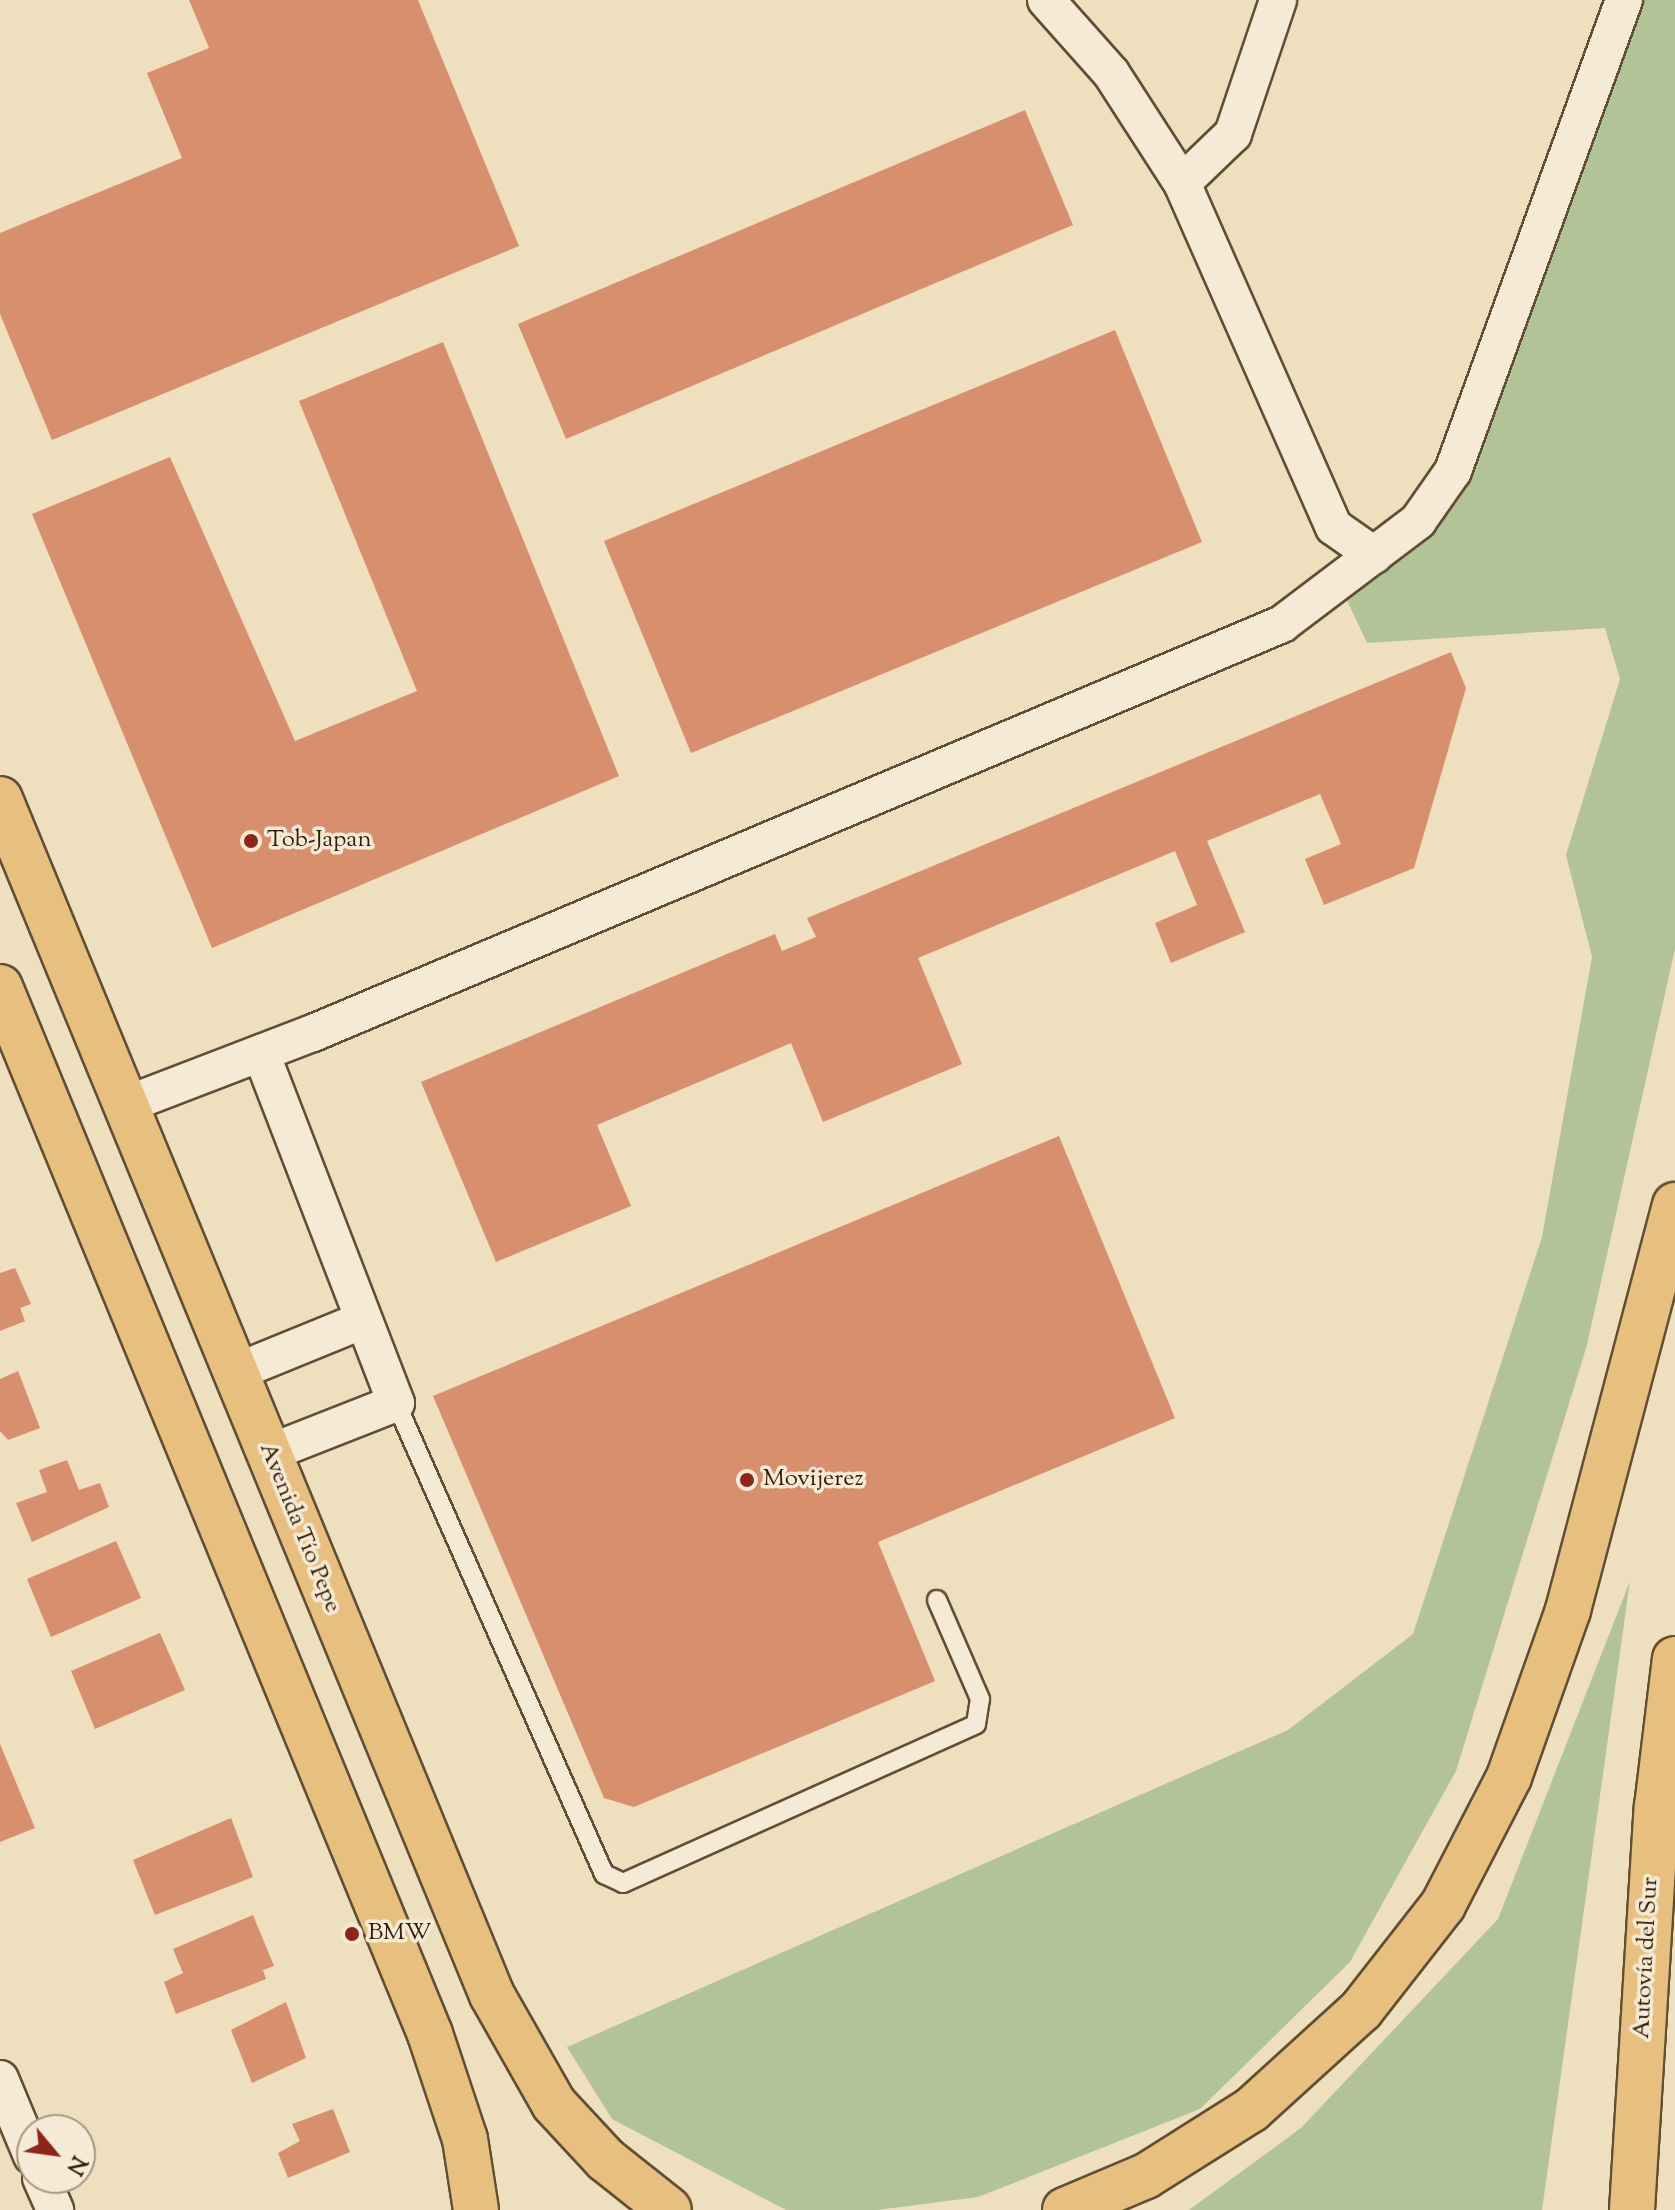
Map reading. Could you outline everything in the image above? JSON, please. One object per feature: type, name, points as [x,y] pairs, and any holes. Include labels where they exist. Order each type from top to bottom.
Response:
[{"type":"main road","name":"Avenida Tío Pepe","points":[[0,799],[492,1995],[554,2104],[606,2160],[669,2210]]},
{"type":"main road","points":[[0,987],[430,2034],[465,2139],[476,2210]]},
{"type":"main road","points":[[1065,2210],[1146,2176],[1251,2110],[1361,2010],[1443,1905],[1509,1777],[1568,1610],[1675,1205]]},
{"type":"main road","name":"Autovía del Sur","points":[[1632,2210],[1657,1807],[1675,1659]]},
{"type":"street","points":[[1046,0],[1111,73],[1182,183],[1334,527],[1374,555]]},
{"type":"street","points":[[1182,183],[1233,134],[1278,0]]},
{"type":"street","points":[[125,1105],[261,1053],[1282,624],[1418,521],[1453,471],[1624,0]]},
{"type":"street","points":[[261,1053],[361,1321],[396,1403],[269,1453]]},
{"type":"street","points":[[236,1372],[361,1321]]},
{"type":"street","points":[[0,2079],[16,2118]]},
{"type":"lane","points":[[396,1403],[604,1874],[623,1883],[976,1724],[980,1699],[937,1600]]},
{"type":"green space","points":[[1619,0],[1675,0],[1675,949],[1587,1345],[1456,1771],[1350,1962],[1200,2109],[978,2197],[877,2210],[786,2210],[612,2119],[567,2047],[1288,1730],[1413,1634],[1542,1237],[1592,957],[1566,855],[1620,679],[1605,628],[1367,643],[1335,575],[1449,468]]},
{"type":"green space","points":[[1630,1581],[1542,2210],[1189,2210],[1301,2128],[1498,1919]]},
{"type":"building","points":[[189,0],[418,0],[519,246],[52,440],[0,314],[0,233],[182,158],[147,73],[209,48]]},
{"type":"building","points":[[1025,110],[1073,225],[566,439],[518,324]]},
{"type":"building","points":[[1115,330],[1202,542],[691,753],[604,541]]},
{"type":"building","points":[[443,342],[619,776],[212,948],[32,514],[170,457],[295,741],[417,691],[299,401]]},
{"type":"building","points":[[1451,652],[1466,688],[1414,868],[1324,905],[1305,859],[1341,844],[1320,794],[1207,841],[1245,932],[1171,963],[1155,923],[1197,905],[1175,851],[918,958],[962,1064],[823,1122],[791,1043],[597,1125],[631,1206],[496,1262],[421,1082],[775,934],[782,951],[816,937],[807,918]]},
{"type":"building","name":"Movijerez","points":[[1059,1136],[1175,1418],[878,1542],[935,1681],[634,1807],[604,1798],[433,1396]]},
{"type":"building","points":[[15,1268],[31,1304],[20,1308],[25,1321],[0,1331],[0,1273]]},
{"type":"building","points":[[18,1371],[40,1428],[8,1440],[0,1431],[0,1379]]},
{"type":"building","points":[[67,1460],[79,1490],[100,1483],[109,1507],[32,1542],[16,1503],[47,1492],[39,1470]]},
{"type":"building","points":[[116,1541],[141,1598],[51,1637],[27,1579]]},
{"type":"building","points":[[160,1633],[185,1690],[95,1729],[71,1671]]},
{"type":"building","points":[[0,1744],[35,1828],[0,1842]]},
{"type":"building","points":[[231,1818],[253,1877],[155,1915],[133,1860]]},
{"type":"building","points":[[253,1915],[274,1966],[263,1970],[266,1979],[176,2014],[164,1982],[183,1973],[173,1949]]},
{"type":"building","points":[[286,2002],[306,2058],[252,2083],[231,2030]]},
{"type":"building","points":[[333,2109],[350,2152],[288,2178],[278,2153],[300,2141],[292,2124]]},
{"type":"place","name":"Tob-Japan","points":[[251,841]]},
{"type":"place","name":"Movijerez","points":[[747,1480]]},
{"type":"place","name":"BMW","points":[[352,1934]]}]
